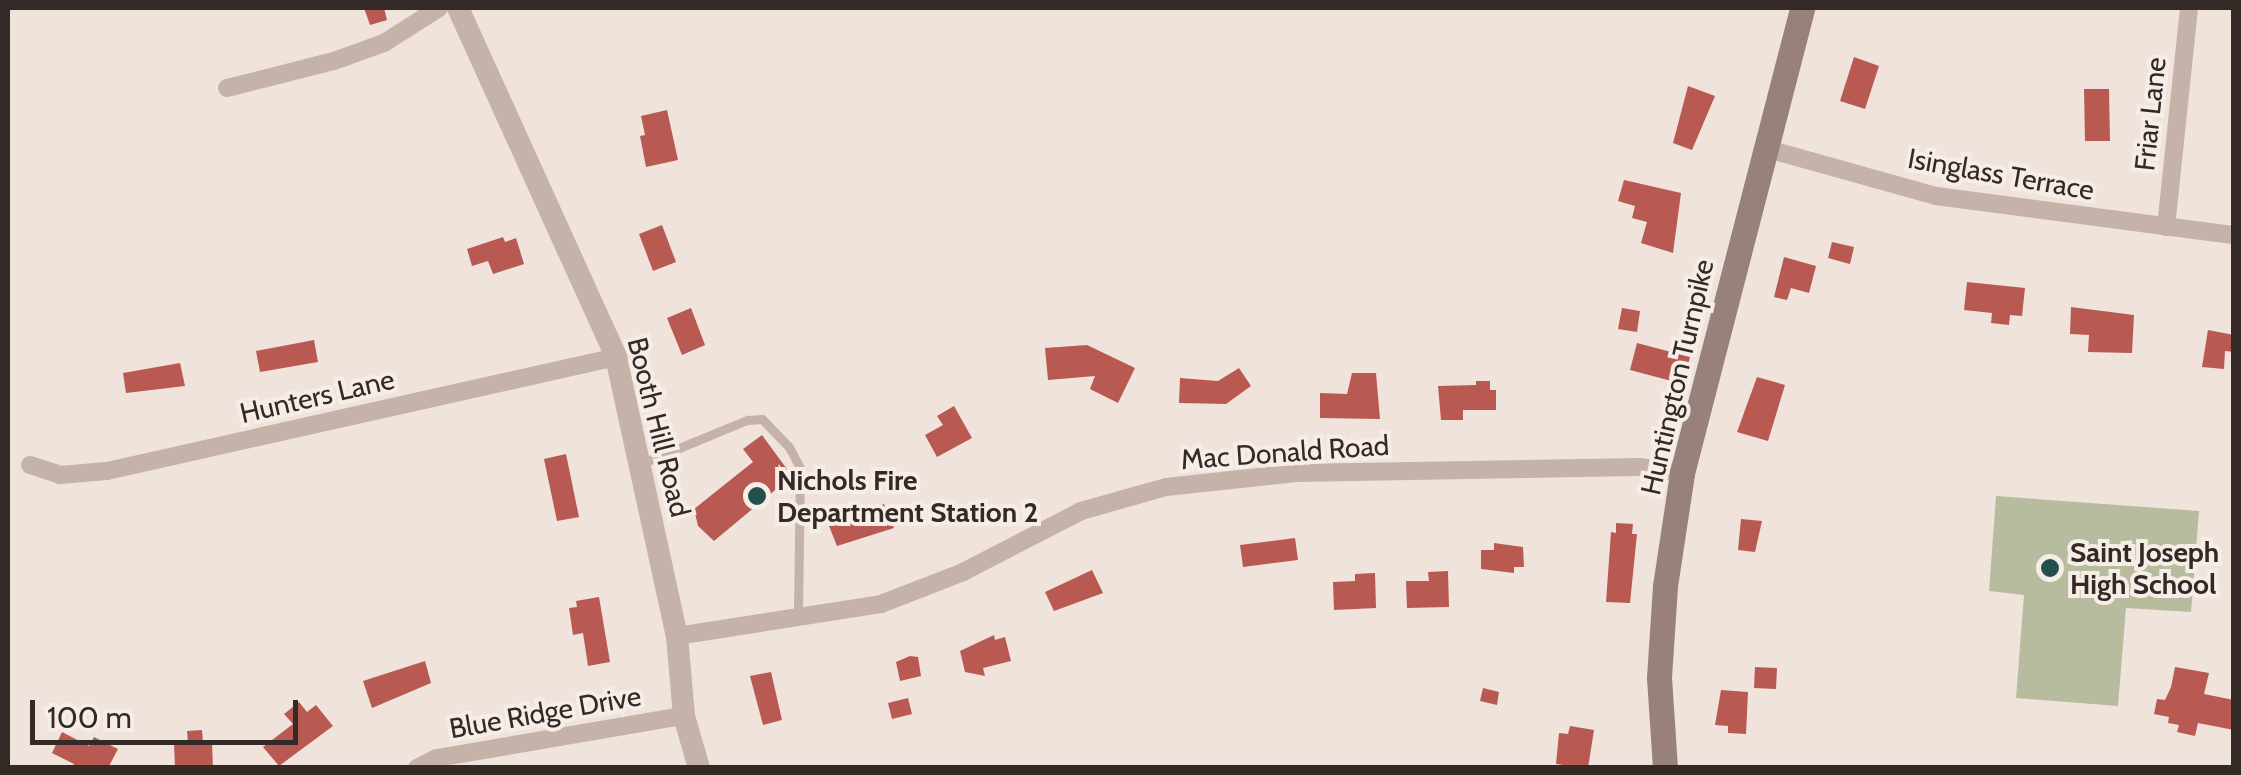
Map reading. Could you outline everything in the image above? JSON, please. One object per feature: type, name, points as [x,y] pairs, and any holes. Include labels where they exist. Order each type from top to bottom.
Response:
[{"type":"main road","name":"Huntington Turnpike","points":[[1665,768],[1659,677],[1664,586],[1682,473],[1802,8]]},
{"type":"street","points":[[227,88],[334,62],[384,43],[439,8]]},
{"type":"street","name":"Booth Hill Road","points":[[458,8],[616,357],[677,636],[684,716],[699,768]]},
{"type":"street","name":"Friar Lane","points":[[2166,227],[2189,8]]},
{"type":"street","name":"Isinglass Terrace","points":[[1764,148],[1936,196],[2234,234]]},
{"type":"street","name":"Hunters Lane","points":[[30,465],[60,475],[107,471],[616,357]]},
{"type":"street","name":"Mac Donald Road","points":[[677,636],[880,604],[913,593],[1081,511],[1166,487],[1296,473],[1639,468],[1682,473]]},
{"type":"street","name":"Blue Ridge Drive","points":[[418,768],[437,758],[684,716]]},
{"type":"lane","points":[[640,464],[747,420],[762,419],[789,448],[800,468],[798,617]]},
{"type":"green space","points":[[1996,496],[2199,511],[2191,612],[2126,608],[2118,706],[2016,698],[2024,595],[1989,591]]},
{"type":"building","points":[[364,8],[384,8],[387,20],[370,25]]},
{"type":"building","points":[[1854,57],[1879,66],[1865,109],[1840,101]]},
{"type":"building","points":[[1688,86],[1715,96],[1692,150],[1673,143]]},
{"type":"building","points":[[2084,89],[2109,89],[2110,141],[2085,141]]},
{"type":"building","points":[[667,110],[678,160],[646,167],[641,116]]},
{"type":"building","points":[[1624,180],[1681,193],[1673,253],[1641,243],[1647,222],[1632,218],[1635,206],[1618,201]]},
{"type":"building","points":[[662,225],[676,262],[653,271],[639,234]]},
{"type":"building","points":[[503,237],[505,242],[516,238],[524,264],[493,274],[488,261],[472,266],[467,249]]},
{"type":"building","points":[[1832,242],[1854,247],[1850,264],[1828,258]]},
{"type":"building","points":[[1784,257],[1816,266],[1809,293],[1791,288],[1787,300],[1774,297]]},
{"type":"building","points":[[1967,282],[2025,288],[2022,316],[2010,315],[2009,325],[1991,323],[1992,313],[1964,310]]},
{"type":"building","points":[[2071,307],[2134,315],[2132,353],[2088,352],[2089,335],[2070,334]]},
{"type":"building","points":[[691,308],[705,345],[682,355],[667,318]]},
{"type":"building","points":[[1622,308],[1640,311],[1637,332],[1618,329]]},
{"type":"building","points":[[2208,330],[2234,335],[2234,352],[2225,351],[2224,369],[2202,367]]},
{"type":"building","points":[[314,340],[318,362],[260,372],[256,351]]},
{"type":"building","points":[[1637,343],[1690,357],[1683,384],[1630,370]]},
{"type":"building","points":[[1087,345],[1135,368],[1118,403],[1090,389],[1095,376],[1048,380],[1045,348]]},
{"type":"building","points":[[180,363],[185,386],[126,393],[123,373]]},
{"type":"building","points":[[1239,368],[1251,386],[1226,404],[1179,403],[1180,378],[1218,381]]},
{"type":"building","points":[[1352,373],[1376,373],[1380,419],[1320,418],[1320,393],[1347,394]]},
{"type":"building","points":[[1757,377],[1785,385],[1768,441],[1737,432]]},
{"type":"building","points":[[1476,381],[1490,381],[1490,390],[1496,390],[1496,410],[1463,410],[1463,420],[1441,420],[1438,386],[1476,385]]},
{"type":"building","points":[[954,406],[972,438],[937,457],[925,435],[943,425],[937,416]]},
{"type":"building","points":[[762,435],[792,476],[714,541],[698,526],[694,509],[753,462],[743,449]]},
{"type":"building","points":[[566,454],[579,517],[557,521],[544,459]]},
{"type":"building","points":[[855,503],[860,514],[884,504],[894,528],[837,546],[829,526],[847,519],[842,508]]},
{"type":"building","points":[[1741,519],[1762,521],[1755,552],[1738,550]]},
{"type":"building","points":[[1616,523],[1633,524],[1632,534],[1637,534],[1630,603],[1606,602],[1611,532],[1616,533]]},
{"type":"building","points":[[1295,538],[1298,560],[1243,567],[1240,545]]},
{"type":"building","points":[[1494,543],[1523,547],[1524,567],[1514,567],[1514,573],[1481,569],[1481,550],[1494,550]]},
{"type":"building","points":[[1092,570],[1103,593],[1054,611],[1045,592]]},
{"type":"building","points":[[1448,571],[1449,607],[1407,608],[1406,581],[1429,581],[1428,572]]},
{"type":"building","points":[[1375,573],[1376,608],[1334,610],[1333,582],[1355,581],[1355,574]]},
{"type":"building","points":[[599,597],[610,662],[588,666],[583,633],[573,635],[569,608],[577,607],[576,601]]},
{"type":"building","points":[[994,635],[995,640],[1005,637],[1011,661],[983,668],[985,676],[965,672],[960,651]]},
{"type":"building","points":[[918,657],[921,676],[900,681],[896,662]]},
{"type":"building","points":[[425,661],[431,683],[372,708],[363,681]]},
{"type":"building","points":[[1755,667],[1777,668],[1776,689],[1754,688]]},
{"type":"building","points":[[2175,667],[2209,673],[2204,694],[2234,700],[2234,730],[2198,723],[2195,736],[2177,732],[2179,725],[2168,723],[2169,717],[2154,714],[2157,699],[2165,700],[2171,687]]},
{"type":"building","points":[[771,672],[782,720],[763,725],[750,676]]},
{"type":"building","points":[[1483,688],[1499,692],[1497,705],[1480,701]]},
{"type":"building","points":[[1721,690],[1748,692],[1746,734],[1728,733],[1728,726],[1715,725]]},
{"type":"building","points":[[908,698],[912,714],[892,719],[888,703]]},
{"type":"building","points":[[299,702],[307,712],[316,705],[333,726],[279,766],[263,747],[293,724],[284,714]]},
{"type":"building","points":[[1570,726],[1594,730],[1588,768],[1556,764],[1559,733],[1568,734]]},
{"type":"building","points":[[202,730],[203,742],[212,742],[213,768],[175,768],[174,743],[188,743],[187,731]]},
{"type":"building","points":[[62,732],[89,746],[94,737],[118,749],[108,768],[72,768],[74,764],[52,753]]},
{"type":"place","name":"Nichols Fire Department Station 2","points":[[757,496]]},
{"type":"place","name":"Saint Joseph High School","points":[[2050,568]]}]
